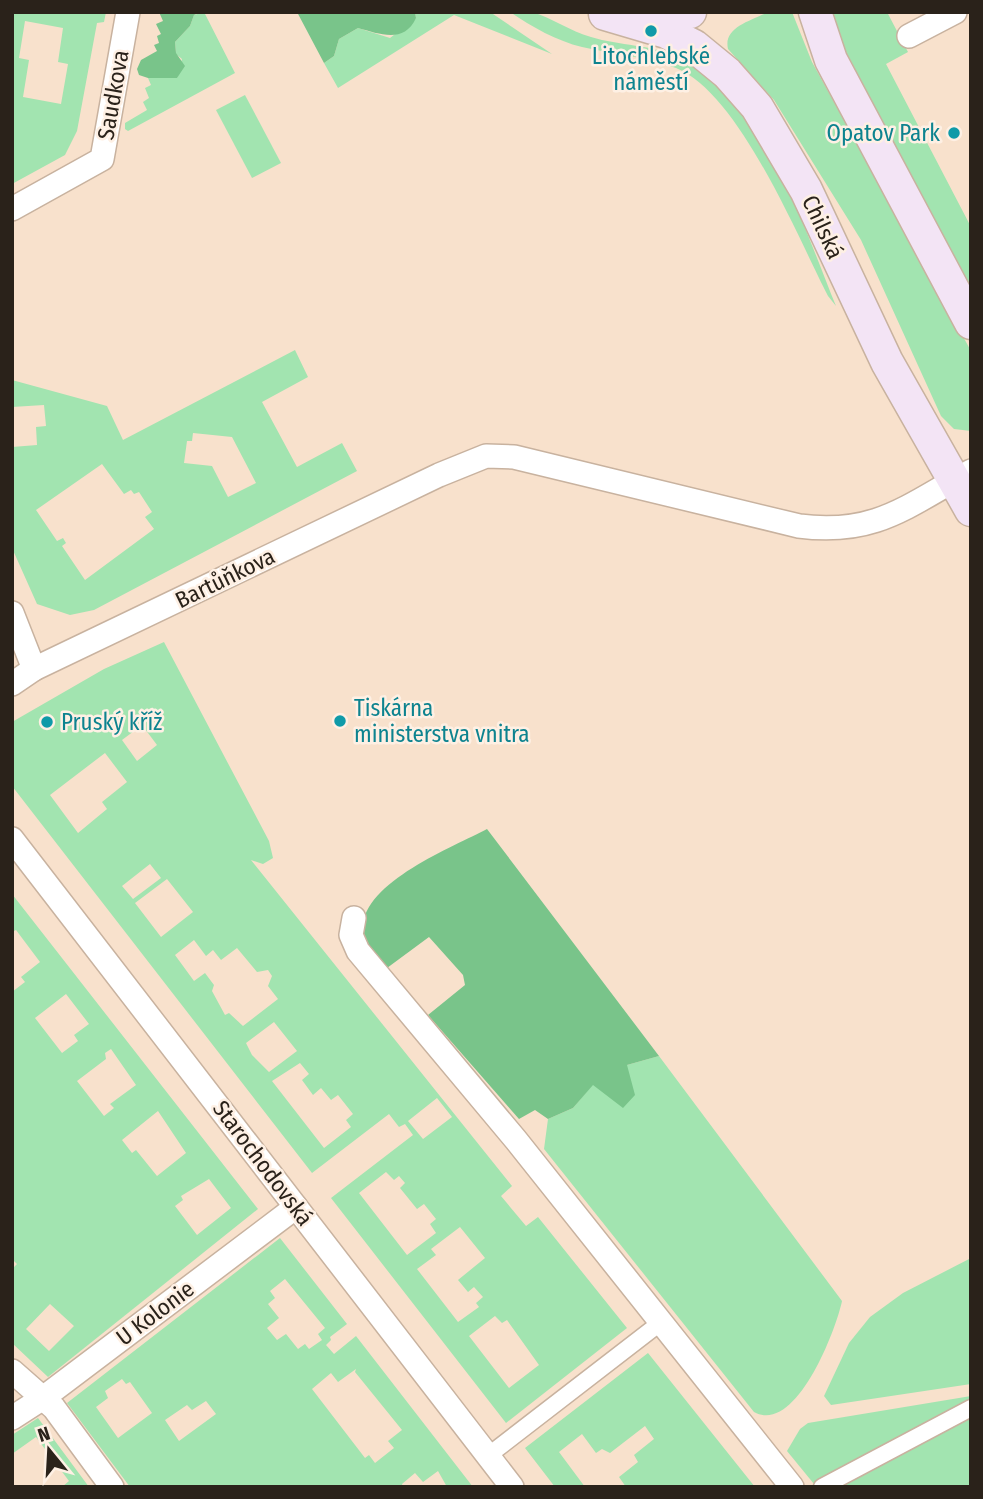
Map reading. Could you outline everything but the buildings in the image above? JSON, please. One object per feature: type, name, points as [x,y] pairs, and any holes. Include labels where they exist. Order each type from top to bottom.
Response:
[{"type":"main road","points":[[602,13],[648,17],[690,12]]},
{"type":"main road","points":[[815,12],[831,60],[971,323]]},
{"type":"main road","name":"Chilská","points":[[602,13],[654,27],[694,46],[727,73],[757,107],[806,190],[887,362],[962,475],[971,510]]},
{"type":"street","name":"Saudkova","points":[[12,209],[102,159],[128,12]]},
{"type":"street","points":[[909,36],[955,12]]},
{"type":"street","name":"Bartůňkova","points":[[12,684],[34,669],[439,475],[486,456],[514,457],[823,529],[847,528],[890,517],[962,475]]},
{"type":"street","points":[[12,613],[34,669]]},
{"type":"street","name":"Starochodovská","points":[[12,839],[512,1487]]},
{"type":"street","points":[[354,918],[351,935],[358,951],[516,1140],[792,1487]]},
{"type":"street","name":"U Kolonie","points":[[12,1418],[43,1398],[296,1207]]},
{"type":"street","points":[[489,1455],[660,1323]]},
{"type":"street","points":[[12,1371],[43,1398],[112,1487]]},
{"type":"street","points":[[822,1487],[971,1408]]},
{"type":"green space","points":[[12,12],[106,12],[104,22],[97,23],[77,131],[65,155],[12,184]],"holes":[[[25,21],[63,28],[58,62],[68,64],[61,104],[23,97],[29,60],[19,58]]]},
{"type":"green space","points":[[159,12],[200,12],[194,15],[190,26],[175,42],[176,53],[185,66],[177,78],[148,78],[139,75],[137,69],[141,60],[157,51],[154,45],[159,43],[157,36],[161,34],[156,24],[163,21]]},
{"type":"green space","points":[[204,12],[235,73],[128,131],[125,129],[125,123],[147,110],[143,102],[149,98],[145,88],[151,85],[148,78],[177,78],[182,59],[176,54],[175,42],[190,26],[194,15]]},
{"type":"green space","points":[[297,12],[415,12],[416,18],[411,26],[398,34],[383,34],[358,28],[339,39],[334,56],[324,63]]},
{"type":"green space","points":[[415,12],[490,12],[552,54],[454,15],[338,88],[324,63],[334,56],[339,39],[358,28],[390,38],[416,18]]},
{"type":"green space","points":[[510,12],[532,12],[591,37],[668,53],[709,78],[735,103],[758,133],[777,167],[836,306],[828,296],[783,204],[744,135],[722,106],[699,83],[665,64],[563,41]]},
{"type":"green space","points":[[768,12],[792,12],[812,62],[971,351],[971,431],[954,429],[941,416],[861,240],[774,100],[728,49],[728,41],[734,30]]},
{"type":"green space","points":[[832,12],[887,12],[908,52],[886,64],[971,227],[971,290],[843,46]]},
{"type":"green space","points":[[245,95],[281,163],[252,178],[216,110]]},
{"type":"green space","points":[[295,350],[308,377],[262,402],[297,467],[342,443],[357,471],[94,610],[70,615],[37,604],[12,548],[12,447],[37,445],[36,427],[46,426],[44,405],[12,407],[12,380],[107,406],[123,440]],"holes":[[[193,433],[232,437],[256,483],[228,497],[212,466],[184,463],[187,441],[192,441]],[[102,464],[124,494],[131,490],[134,494],[139,492],[152,512],[145,517],[154,529],[85,580],[62,546],[66,543],[63,538],[57,541],[36,510]]]},
{"type":"green space","points":[[164,642],[269,841],[273,858],[263,864],[251,860],[512,1186],[501,1196],[526,1226],[538,1217],[627,1328],[506,1423],[331,1198],[413,1135],[405,1124],[399,1127],[389,1114],[312,1173],[12,786],[12,722],[104,669]],"holes":[[[142,725],[157,745],[137,761],[122,740]],[[105,753],[127,782],[102,802],[107,809],[78,833],[50,795]],[[150,864],[161,878],[133,899],[122,886]],[[167,879],[193,912],[161,937],[135,903]],[[194,940],[206,956],[213,950],[221,960],[237,948],[257,972],[268,970],[272,976],[268,986],[278,999],[243,1026],[229,1013],[225,1015],[212,991],[214,985],[205,973],[194,981],[175,955]],[[274,1022],[297,1051],[269,1072],[252,1055],[246,1043]],[[300,1063],[309,1074],[302,1080],[313,1095],[321,1088],[331,1100],[338,1095],[353,1114],[346,1120],[351,1127],[324,1148],[272,1081]],[[437,1098],[452,1117],[423,1139],[408,1121]],[[386,1172],[394,1180],[399,1176],[405,1183],[400,1188],[417,1209],[424,1204],[436,1219],[430,1224],[436,1233],[407,1255],[359,1193]],[[460,1227],[485,1258],[458,1280],[468,1292],[474,1287],[483,1297],[476,1303],[479,1307],[458,1322],[417,1269],[436,1255],[431,1249]],[[495,1316],[502,1323],[507,1320],[539,1365],[509,1388],[469,1336]]]},
{"type":"green space","points":[[487,829],[659,1056],[627,1065],[635,1095],[623,1108],[593,1085],[573,1108],[548,1119],[535,1110],[519,1119],[428,1015],[465,985],[463,975],[429,937],[387,968],[366,942],[363,932],[365,915],[375,898],[391,883],[410,869]]},
{"type":"green space","points":[[12,894],[258,1209],[48,1377],[12,1343],[12,1269],[17,1264],[12,1259],[12,992],[25,982],[21,977],[40,962],[16,930],[12,932]],"holes":[[[66,994],[89,1024],[74,1035],[78,1041],[62,1053],[35,1018]],[[111,1049],[136,1085],[110,1104],[114,1108],[104,1116],[77,1081],[106,1059],[105,1053]],[[158,1111],[186,1153],[157,1176],[136,1150],[132,1153],[122,1140]],[[209,1179],[231,1208],[197,1235],[175,1206],[183,1200],[181,1196]],[[50,1304],[74,1326],[49,1351],[26,1329]]]},
{"type":"green space","points":[[659,1056],[842,1301],[823,1355],[799,1395],[785,1408],[770,1415],[754,1412],[544,1149],[548,1119],[573,1108],[593,1084],[627,1065]]},
{"type":"green space","points":[[280,1238],[347,1324],[330,1337],[331,1340],[326,1345],[334,1354],[356,1336],[473,1487],[447,1487],[438,1471],[423,1482],[415,1473],[402,1484],[403,1487],[130,1487],[67,1403]],"holes":[[[285,1279],[325,1328],[318,1334],[322,1340],[309,1349],[305,1344],[298,1349],[286,1334],[277,1340],[267,1328],[279,1318],[268,1304],[275,1298],[270,1291]],[[356,1369],[355,1372],[402,1430],[388,1441],[394,1448],[375,1463],[369,1455],[365,1458],[312,1389],[331,1373],[338,1382]],[[122,1379],[126,1384],[130,1382],[152,1413],[118,1438],[96,1407],[108,1398],[105,1391]],[[206,1401],[216,1414],[179,1441],[165,1420],[187,1405],[192,1410]]]},
{"type":"green space","points":[[971,1258],[971,1384],[831,1405],[824,1396],[849,1343],[870,1317],[903,1293]]},
{"type":"green space","points":[[648,1353],[755,1487],[626,1487],[619,1477],[638,1462],[634,1455],[654,1439],[645,1426],[610,1453],[602,1449],[596,1453],[582,1434],[559,1452],[585,1487],[555,1487],[525,1448]]},
{"type":"green space","points":[[971,1396],[971,1400],[814,1484],[787,1451],[800,1429],[808,1423]]},
{"type":"green space","points":[[971,1417],[971,1487],[838,1487]]},
{"type":"green space","points":[[38,1418],[89,1487],[62,1487],[69,1481],[36,1437],[12,1454],[12,1435]]},
{"type":"place","name":"Litochlebské náměstí","points":[[651,31]]},
{"type":"place","name":"Opatov Park","points":[[954,133]]},
{"type":"place","name":"Tiskárna ministerstva vnitra","points":[[340,721]]},
{"type":"place","name":"Pruský kříž","points":[[47,722]]}]
